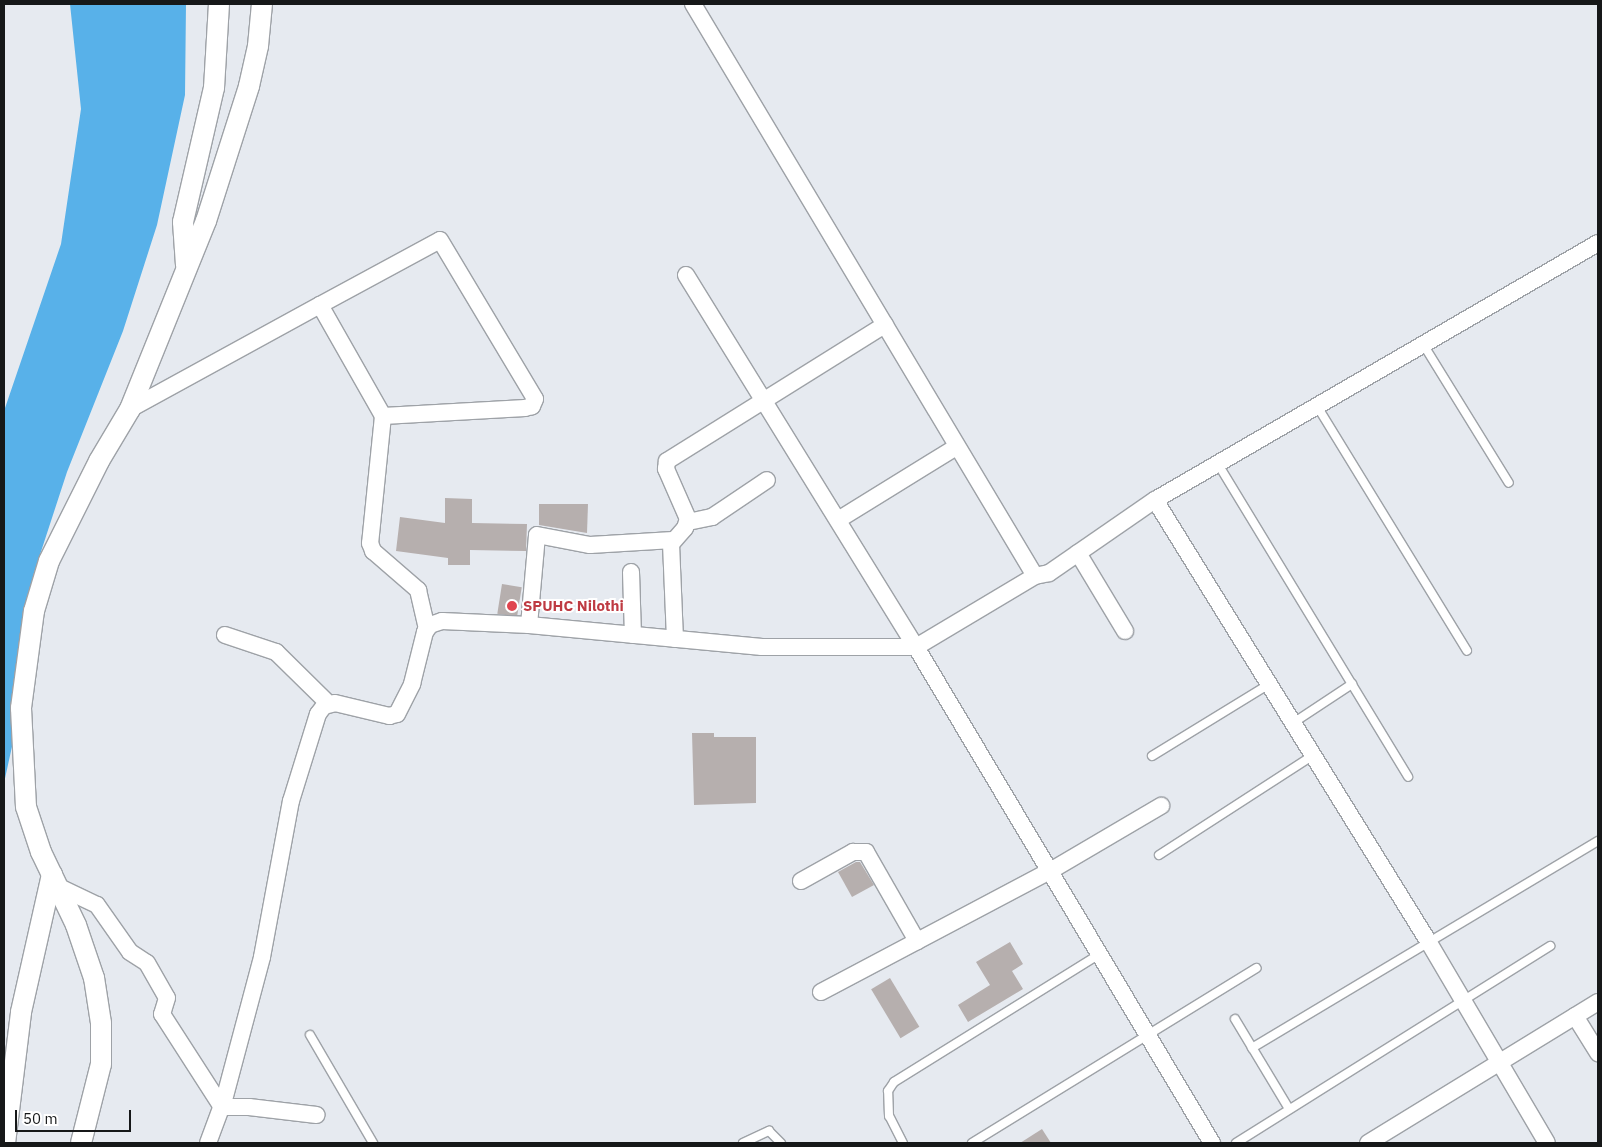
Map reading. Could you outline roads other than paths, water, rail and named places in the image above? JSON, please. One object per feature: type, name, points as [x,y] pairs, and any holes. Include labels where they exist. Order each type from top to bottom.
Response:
[{"type":"street","points":[[186,269],[183,222],[214,88],[220,4]]},
{"type":"street","points":[[81,1143],[101,1064],[101,1023],[85,951],[31,825],[23,773],[21,708],[34,611],[49,561],[99,461],[130,408],[186,269],[226,161],[249,86],[262,4]]},
{"type":"street","points":[[693,4],[1035,576]]},
{"type":"street","points":[[130,408],[440,240],[535,399],[532,406],[525,408],[383,416]]},
{"type":"street","points":[[427,628],[442,621],[529,625],[633,636],[796,648],[916,647],[1035,576],[1049,573],[1155,500],[1598,244]]},
{"type":"street","points":[[686,275],[916,647],[1212,1143]]},
{"type":"street","points":[[225,635],[276,652],[329,704],[389,716],[397,714],[412,684],[427,628],[418,590],[373,551],[370,543],[383,416],[320,305]]},
{"type":"street","points":[[688,522],[685,506],[666,469],[667,462],[885,325]]},
{"type":"street","points":[[838,520],[956,446]]},
{"type":"street","points":[[675,639],[670,554],[673,540],[688,522],[712,517],[766,480]]},
{"type":"street","points":[[1155,500],[1428,941],[1547,1143]]},
{"type":"street","points":[[529,625],[537,535],[590,544],[673,540]]},
{"type":"street","points":[[1078,553],[1125,631]]},
{"type":"street","points":[[630,572],[633,636]]},
{"type":"street","points":[[208,1143],[222,1108],[262,957],[291,801],[318,714],[329,704]]},
{"type":"street","points":[[821,992],[1050,871],[1161,806]]},
{"type":"street","points":[[801,881],[853,852],[866,852],[917,941]]},
{"type":"street","points":[[54,880],[96,906],[130,952],[147,963],[167,998],[162,1014],[222,1108]]},
{"type":"street","points":[[5,1143],[22,1012],[54,880]]},
{"type":"street","points":[[1368,1143],[1598,1002]]},
{"type":"street","points":[[1575,1016],[1598,1053]]},
{"type":"street","points":[[222,1108],[249,1107],[317,1115]]},
{"type":"lane","points":[[1423,344],[1509,483]]},
{"type":"lane","points":[[1317,406],[1467,651]]},
{"type":"lane","points":[[1218,464],[1408,777]]},
{"type":"lane","points":[[1292,724],[1352,684]]},
{"type":"lane","points":[[1152,756],[1268,685]]},
{"type":"lane","points":[[1159,855],[1312,756]]},
{"type":"lane","points":[[1252,1048],[1598,841]]},
{"type":"lane","points":[[1236,1143],[1550,946]]},
{"type":"lane","points":[[903,1143],[889,1116],[887,1099],[894,1082],[1100,954]]},
{"type":"lane","points":[[972,1143],[1256,968]]},
{"type":"lane","points":[[1235,1020],[1289,1109]]},
{"type":"lane","points":[[310,1035],[373,1143]]},
{"type":"lane","points":[[743,1143],[769,1131],[781,1143]]},
{"type":"water","points":[[70,4],[186,4],[185,95],[157,225],[123,331],[67,472],[34,573],[20,652],[13,742],[4,783],[4,411],[61,244],[81,109]]},
{"type":"place","name":"SPUHC Nilothi","points":[[512,606]]}]
